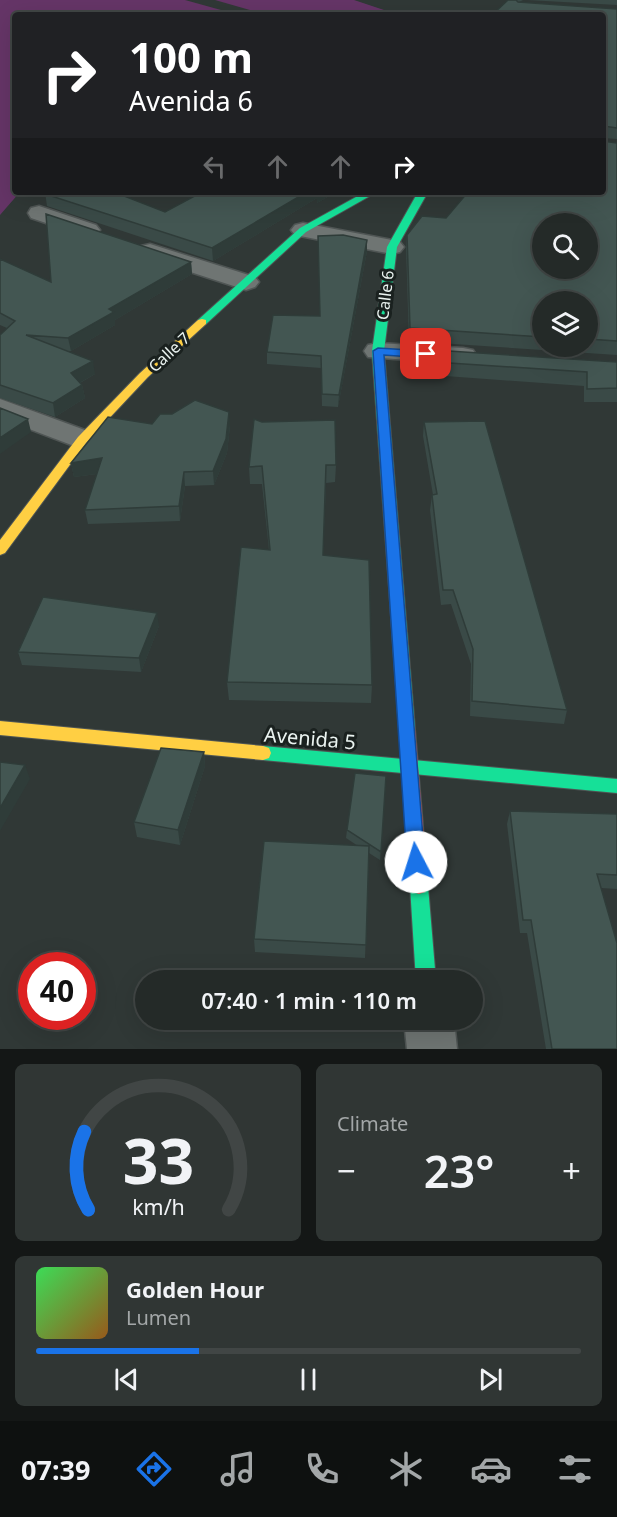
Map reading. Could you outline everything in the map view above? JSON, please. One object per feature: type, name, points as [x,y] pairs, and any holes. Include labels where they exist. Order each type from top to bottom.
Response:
[{"type":"street","name":"Calle 7","points":[[0,550],[82,440],[144,375],[303,230],[367,195]]},
{"type":"street","name":"Calle 6","points":[[421,195],[392,247],[378,351],[425,970]]},
{"type":"street","points":[[39,213],[246,282]]},
{"type":"street","points":[[303,230],[392,247]]},
{"type":"street","points":[[378,351],[486,358]]},
{"type":"street","points":[[0,408],[82,440]]},
{"type":"street","name":"Avenida 5","points":[[0,728],[617,786]]},
{"type":"street","points":[[430,1030],[432,1049]]},
{"type":"shaded area","points":[[0,0],[185,0],[228,12],[12,12],[12,195],[17,195],[0,215]]},
{"type":"shaded area","points":[[215,0],[354,0],[390,12],[257,12]]},
{"type":"building","points":[[508,0],[617,9],[617,128],[606,126],[606,12],[495,12]]},
{"type":"building","points":[[606,141],[617,143],[617,341],[598,340],[598,291],[532,291],[532,336],[410,328],[407,235],[422,216],[446,218],[465,195],[606,195]]},
{"type":"building","points":[[48,195],[122,195],[165,212],[196,195],[302,195],[212,248]]},
{"type":"building","points":[[46,214],[191,262],[109,309],[114,312],[68,338],[26,335],[93,361],[71,373],[82,385],[53,403],[0,385],[0,335],[15,321],[0,313],[0,259],[51,282]]},
{"type":"building","points":[[343,235],[367,240],[339,395],[322,394],[321,356],[267,352],[273,315],[320,316],[318,236]]},
{"type":"building","points":[[418,349],[617,362],[617,388],[587,389],[587,372],[419,361]]},
{"type":"building","points":[[195,400],[229,412],[226,439],[213,471],[184,472],[179,506],[85,510],[102,458],[71,463],[108,417],[152,424],[160,414],[172,414]]},
{"type":"building","points":[[0,408],[28,419],[0,438]]},
{"type":"building","points":[[254,419],[262,422],[335,420],[336,465],[326,465],[323,555],[369,560],[372,685],[227,682],[241,547],[270,550],[262,466],[249,467]]},
{"type":"building","points":[[485,421],[567,710],[472,701],[473,649],[453,590],[443,590],[432,495],[437,494],[424,422]]},
{"type":"building","points":[[43,597],[157,613],[139,658],[18,652]]},
{"type":"building","points":[[161,748],[204,752],[178,830],[134,822]]},
{"type":"building","points":[[0,762],[25,765],[0,808]]},
{"type":"building","points":[[355,773],[386,776],[381,852],[347,830]]},
{"type":"building","points":[[510,811],[617,814],[617,875],[597,874],[617,943],[617,1049],[552,1049],[531,920],[523,920]]},
{"type":"building","points":[[264,841],[369,846],[366,945],[254,939]]},
{"type":"traffic: fast","points":[[202,322],[303,230],[367,195]]},
{"type":"traffic: fast","points":[[407,729],[378,351],[392,247],[421,195]]},
{"type":"traffic: fast","points":[[263,753],[617,786]]},
{"type":"traffic: fast","points":[[419,886],[425,970]]},
{"type":"traffic: slow","points":[[0,550],[82,440],[144,375],[202,322]]},
{"type":"traffic: slow","points":[[0,728],[263,753]]},
{"type":"traffic: jam","points":[[407,729],[419,886]]},
{"type":"route","points":[[416,862],[378,351],[426,354]]}]
